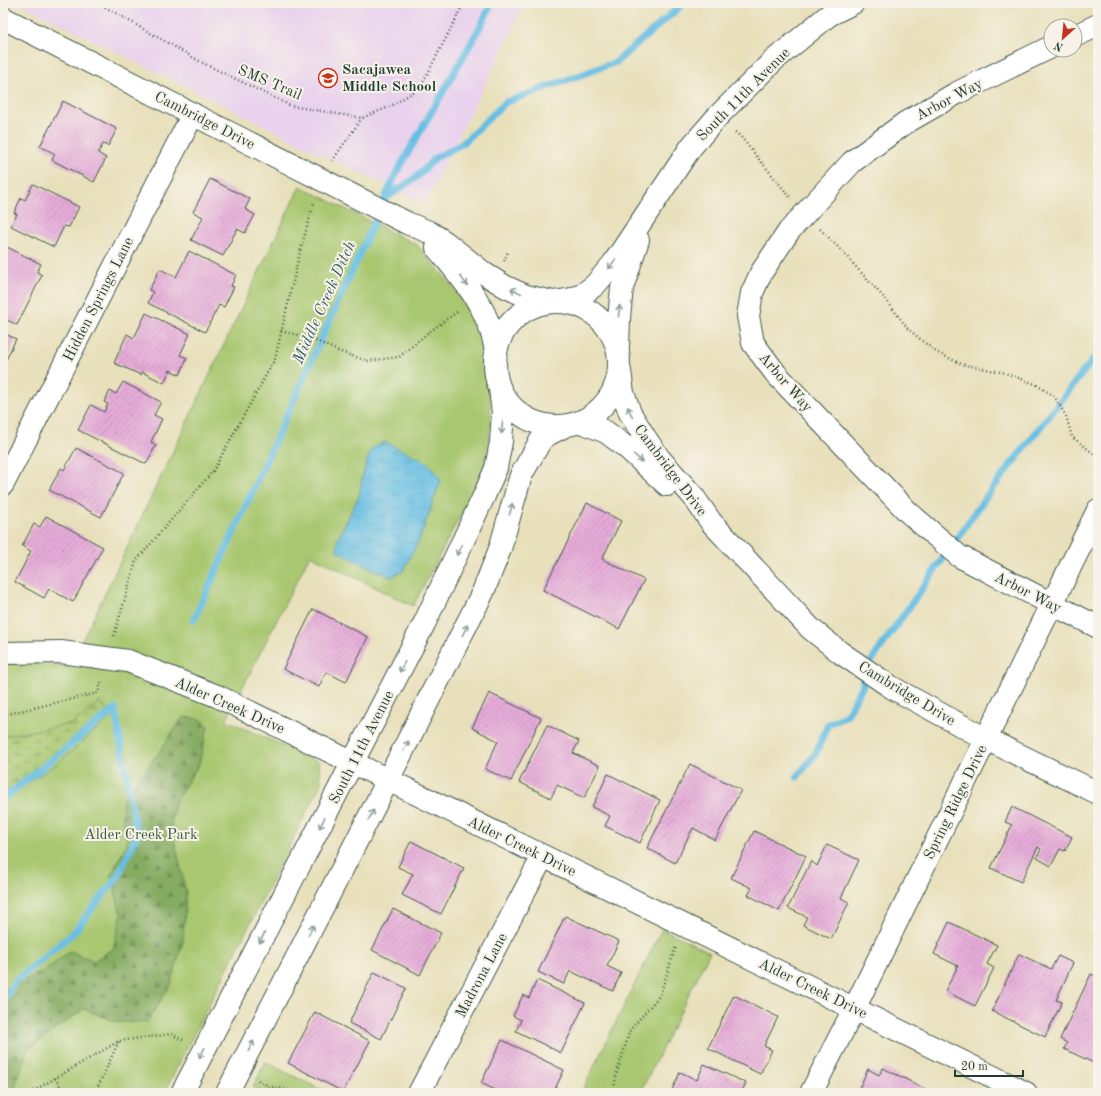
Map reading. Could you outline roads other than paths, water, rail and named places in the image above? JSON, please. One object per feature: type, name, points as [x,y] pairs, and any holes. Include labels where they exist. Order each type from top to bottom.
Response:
[{"type":"street","name":"South 11th Avenue","points":[[182,1093],[425,622],[496,468],[501,442],[503,413],[500,389],[495,371],[496,351],[503,333],[516,318],[532,307],[572,299],[582,295],[595,285],[613,264],[692,147],[718,116],[773,61],[829,15],[853,3]]},
{"type":"street","name":"Cambridge Drive","points":[[3,18],[407,223],[429,232],[445,242],[485,274],[506,287],[526,296],[554,302]]},
{"type":"street","points":[[1083,32],[1098,25]]},
{"type":"street","name":"Arbor Way","points":[[1043,52],[957,93],[905,122],[852,162],[789,231],[761,273],[752,293],[748,316],[753,343],[776,374],[908,512],[959,556],[1098,627]]},
{"type":"street","name":"Hidden Springs Lane","points":[[3,484],[193,114]]},
{"type":"street","name":"South 11th Avenue","points":[[227,1093],[483,592],[500,549],[521,475],[541,440],[549,434],[601,410],[614,392],[620,372],[618,350],[622,288],[637,242],[651,208],[666,185]]},
{"type":"street","name":"Cambridge Drive","points":[[407,223],[435,245],[477,298],[490,324],[496,351]]},
{"type":"street","name":"South 11th Avenue","points":[[554,302],[575,304],[594,314],[609,330],[618,350]]},
{"type":"street","name":"Cambridge Drive","points":[[620,372],[623,393],[630,413],[646,439],[660,458],[693,496],[710,522]]},
{"type":"street","name":"South 11th Avenue","points":[[500,389],[510,406],[526,418],[544,426],[573,424]]},
{"type":"street","name":"Cambridge Drive","points":[[573,424],[606,432],[626,447],[710,522],[811,629],[841,653],[891,687],[986,739],[1098,793]]},
{"type":"street","name":"Spring Ridge Drive","points":[[811,1093],[1098,510]]},
{"type":"street","name":"Alder Creek Drive","points":[[3,653],[61,652],[128,661],[217,696],[854,1008],[996,1086],[1026,1093]]},
{"type":"street","name":"Madrona Lane","points":[[419,1093],[543,856]]},
{"type":"water","points":[[385,442],[427,462],[441,480],[420,538],[403,571],[391,577],[337,551],[338,538],[359,496],[363,474],[371,449]]},
{"type":"waterway","name":"Middle Creek Ditch","points":[[194,620],[397,172],[479,29],[492,3]]},
{"type":"waterway","points":[[385,199],[418,176],[435,158],[462,144],[506,102],[616,62],[684,3]]},
{"type":"waterway","points":[[797,777],[816,753],[828,724],[847,715],[863,685],[863,673],[986,497],[1098,353]]},
{"type":"waterway","points":[[3,799],[115,709],[137,836],[117,878],[73,933],[15,981],[3,1002]]},
{"type":"place","name":"Sacajawea Middle School","points":[[328,78]]},
{"type":"park label","name":"Alder Creek Park","points":[[141,834]]}]
